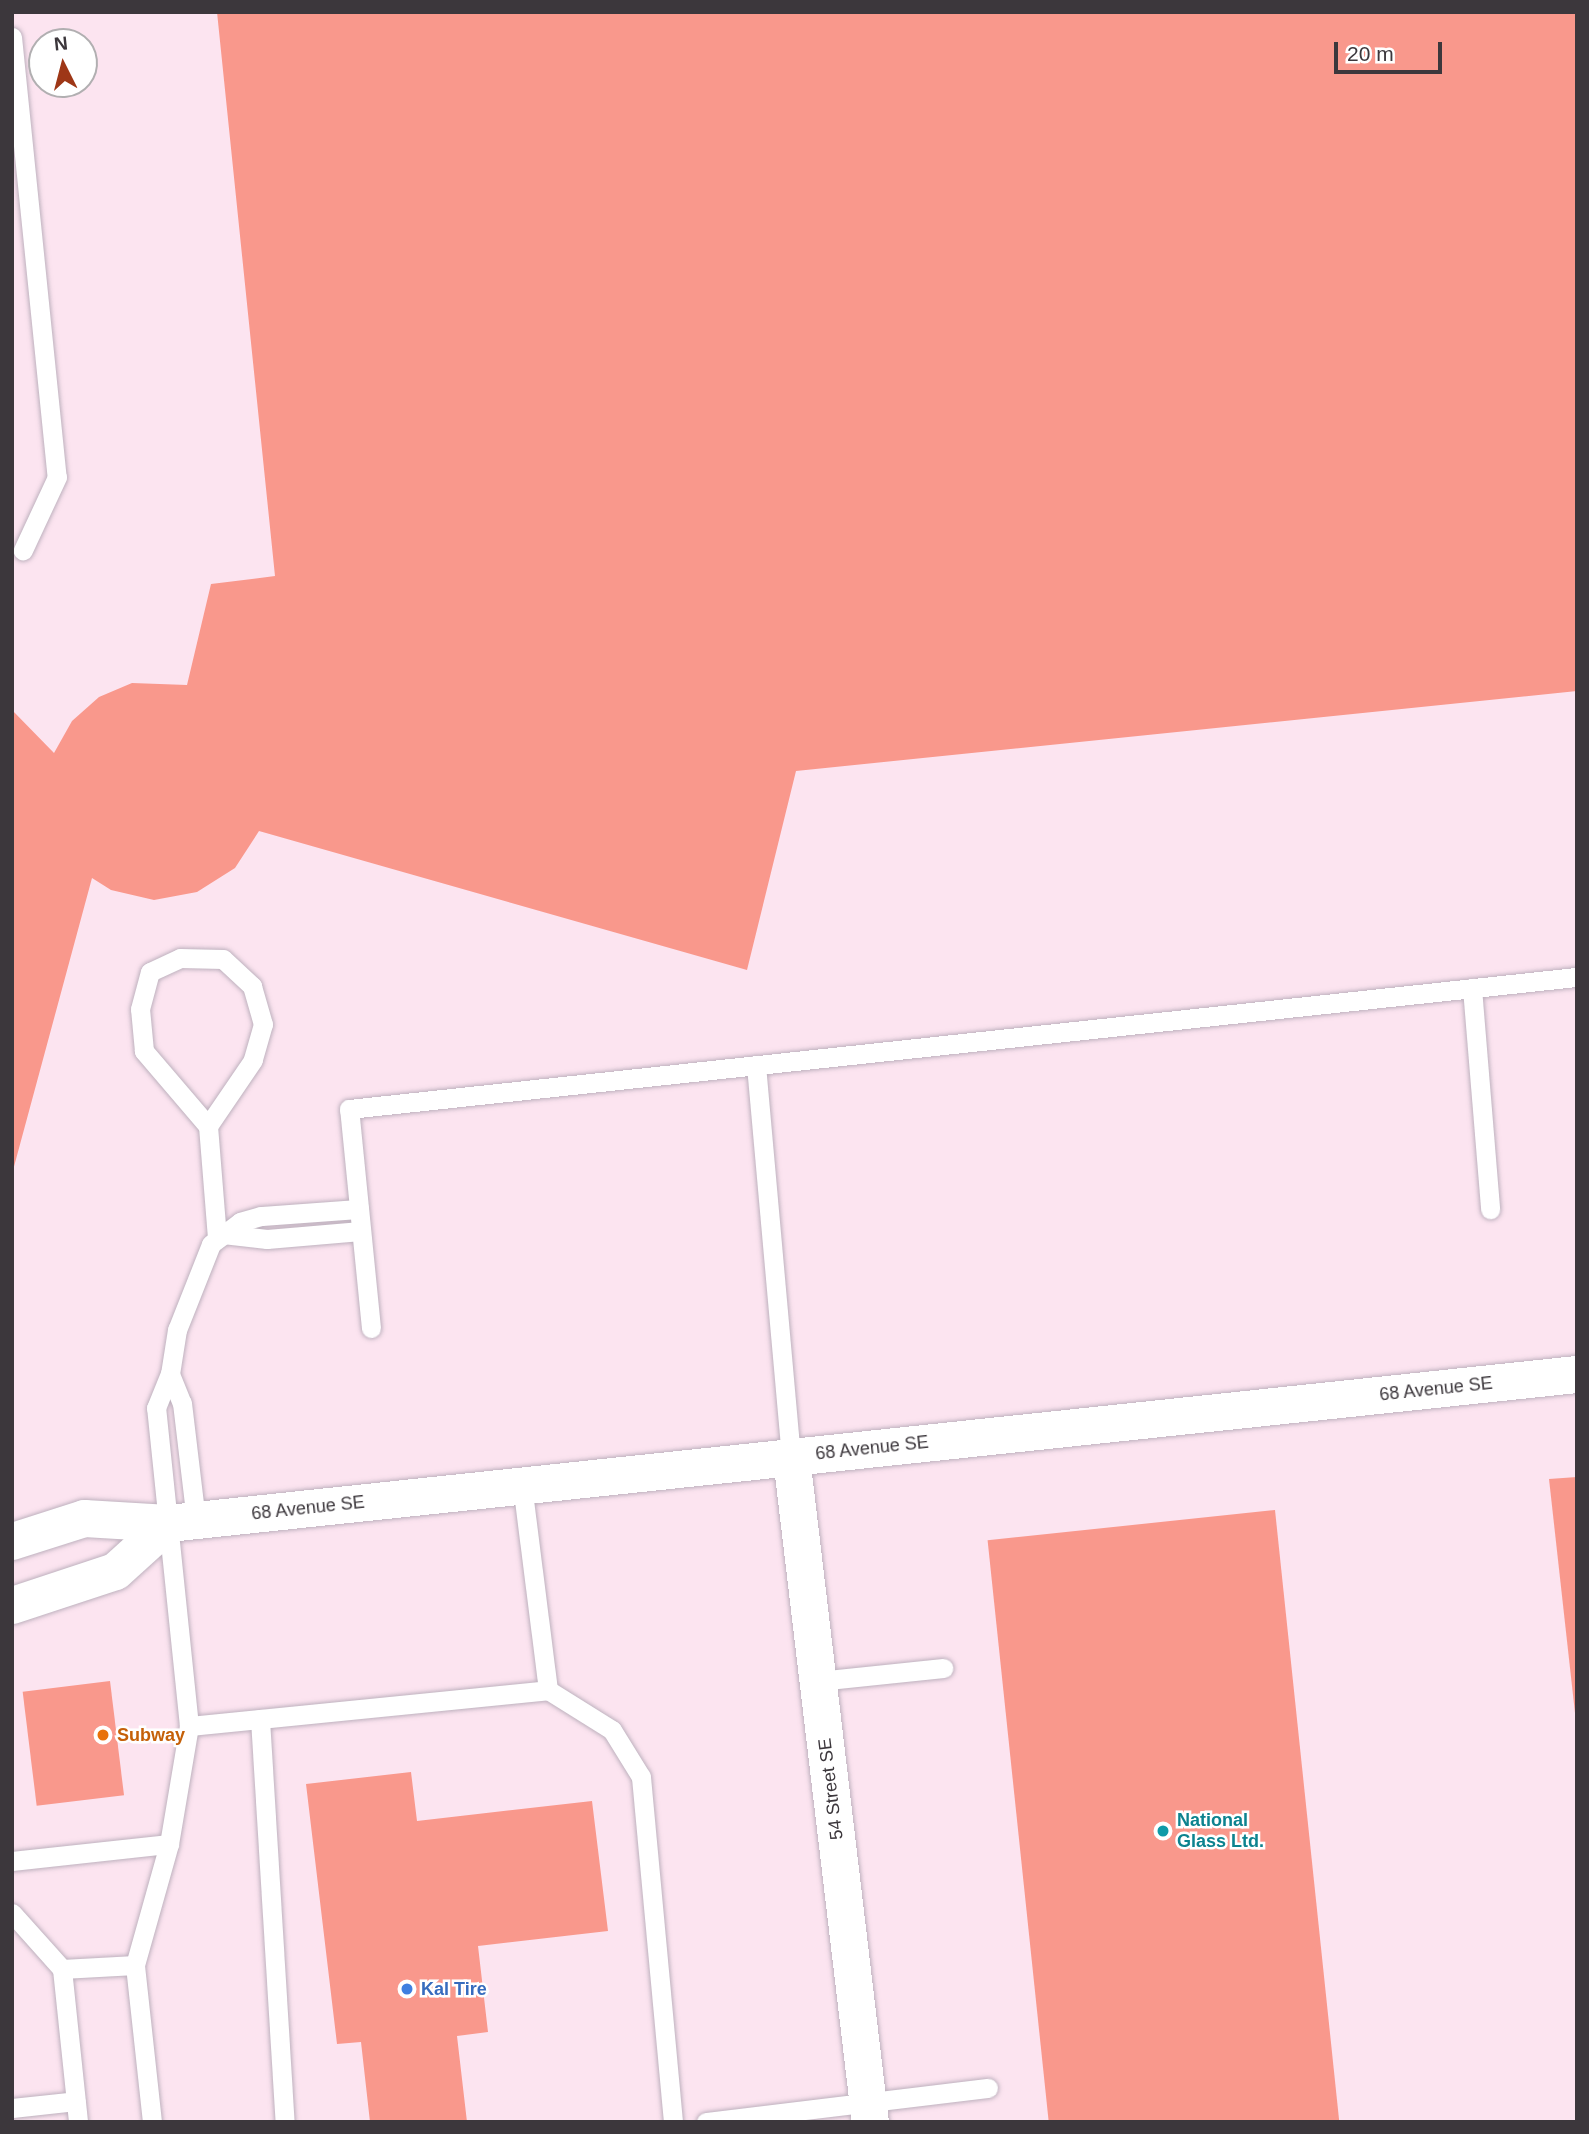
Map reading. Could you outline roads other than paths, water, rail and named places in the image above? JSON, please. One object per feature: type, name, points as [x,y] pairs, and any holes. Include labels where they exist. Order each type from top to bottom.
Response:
[{"type":"street","name":"68 Avenue SE","points":[[12,1541],[84,1518],[182,1522],[1577,1374]]},
{"type":"street","name":"54 Street SE","points":[[791,1457],[869,2111]]},
{"type":"street","points":[[12,1605],[115,1571],[182,1522]]},
{"type":"lane","points":[[12,37],[57,477],[23,550]]},
{"type":"lane","points":[[208,1126],[253,1060],[262,1024],[253,986],[223,959],[180,958],[150,972],[139,1009],[144,1051],[208,1126],[220,1236]]},
{"type":"lane","points":[[371,1328],[349,1109],[1577,977]]},
{"type":"lane","points":[[1472,988],[1490,1209]]},
{"type":"lane","points":[[756,1065],[791,1457]]},
{"type":"lane","points":[[182,1522],[156,1408],[170,1374],[177,1330],[203,1255],[220,1236],[261,1216],[359,1209]]},
{"type":"lane","points":[[220,1236],[267,1240],[361,1231]]},
{"type":"lane","points":[[152,2122],[135,1965],[169,1844],[189,1726],[182,1522],[182,1403],[170,1374]]},
{"type":"lane","points":[[522,1485],[548,1690]]},
{"type":"lane","points":[[818,1681],[943,1668]]},
{"type":"lane","points":[[189,1726],[548,1690],[612,1730],[641,1777],[673,2122]]},
{"type":"lane","points":[[260,1719],[285,2122]]},
{"type":"lane","points":[[12,1861],[169,1844]]},
{"type":"lane","points":[[12,1913],[62,1969],[78,2122]]},
{"type":"lane","points":[[62,1969],[135,1965]]},
{"type":"lane","points":[[706,2122],[869,2111],[988,2088]]},
{"type":"lane","points":[[13,2102],[76,2101]]},
{"type":"place","name":"Subway","points":[[103,1735]]},
{"type":"place","name":"National Glass Ltd.","points":[[1163,1831]]},
{"type":"place","name":"Kal Tire","points":[[407,1989]]}]
